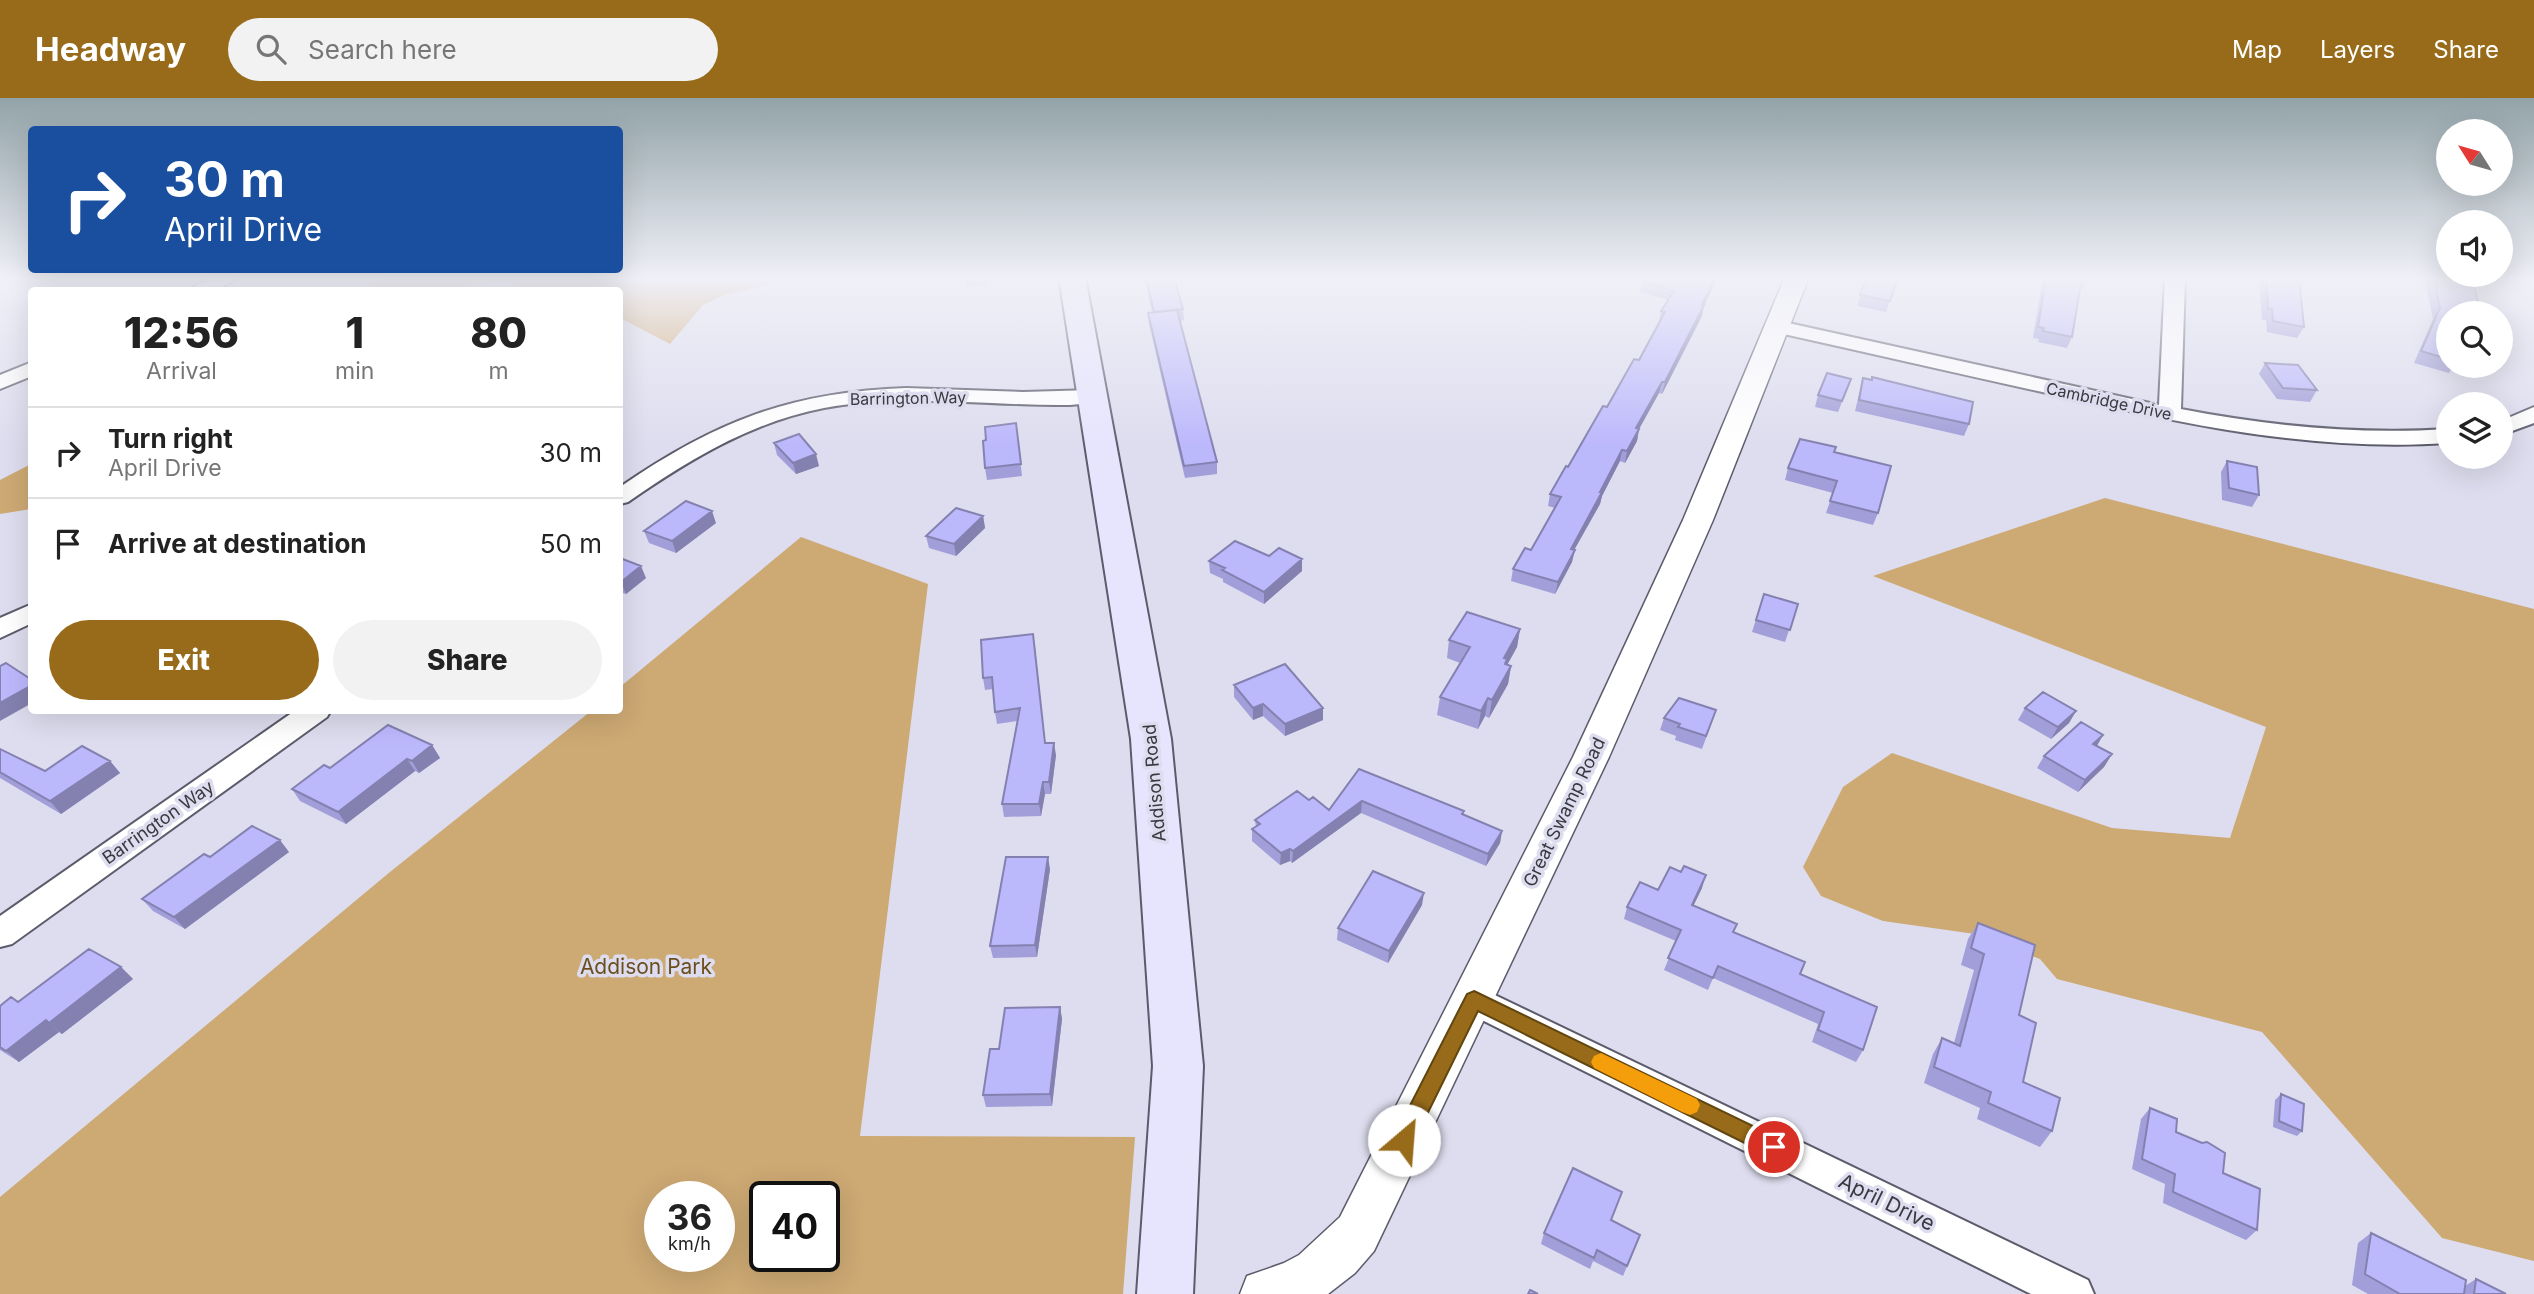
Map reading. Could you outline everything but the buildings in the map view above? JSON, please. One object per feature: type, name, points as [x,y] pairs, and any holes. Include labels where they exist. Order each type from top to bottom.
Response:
[{"type":"main road","name":"Addison Road","points":[[1082,333],[1151,739],[1178,1066],[1166,1294]]},
{"type":"street","name":"Great Swamp Road","points":[[1265,1294],[1299,1284],[1320,1272],[1357,1234],[1591,757],[1693,532],[1772,333]]},
{"type":"street","name":"Cambridge Drive","points":[[1806,333],[2169,414],[2266,431],[2347,440],[2436,437]]},
{"type":"street","points":[[2169,414],[2173,333]]},
{"type":"street","points":[[0,383],[28,370]]},
{"type":"street","name":"Barrington Way","points":[[623,495],[705,441],[754,419],[806,405],[882,395],[1044,399],[1093,397]]},
{"type":"street","points":[[0,629],[28,614]]},
{"type":"street","name":"Barrington Way","points":[[0,934],[311,714]]},
{"type":"street","name":"April Drive","points":[[1474,1000],[2074,1294]]},
{"type":"green space","points":[[648,333],[679,333],[670,344]]},
{"type":"green space","points":[[28,466],[28,509],[0,514],[0,480]]},
{"type":"green space","points":[[2105,498],[2534,609],[2534,1261],[2442,1238],[2262,1032],[2057,979],[2040,959],[1975,934],[1883,921],[1821,896],[1803,867],[1843,787],[1892,753],[2112,828],[2230,838],[2266,727],[1873,576]]},
{"type":"green space","name":"Addison Park","points":[[801,537],[928,584],[860,1136],[1135,1137],[1123,1294],[0,1294],[0,1197],[390,872],[587,714],[623,714],[623,685]]},
{"type":"slow traffic","points":[[1601,1062],[1690,1105]]},
{"type":"route","points":[[1404,1140],[1474,1000],[1774,1147]]}]
